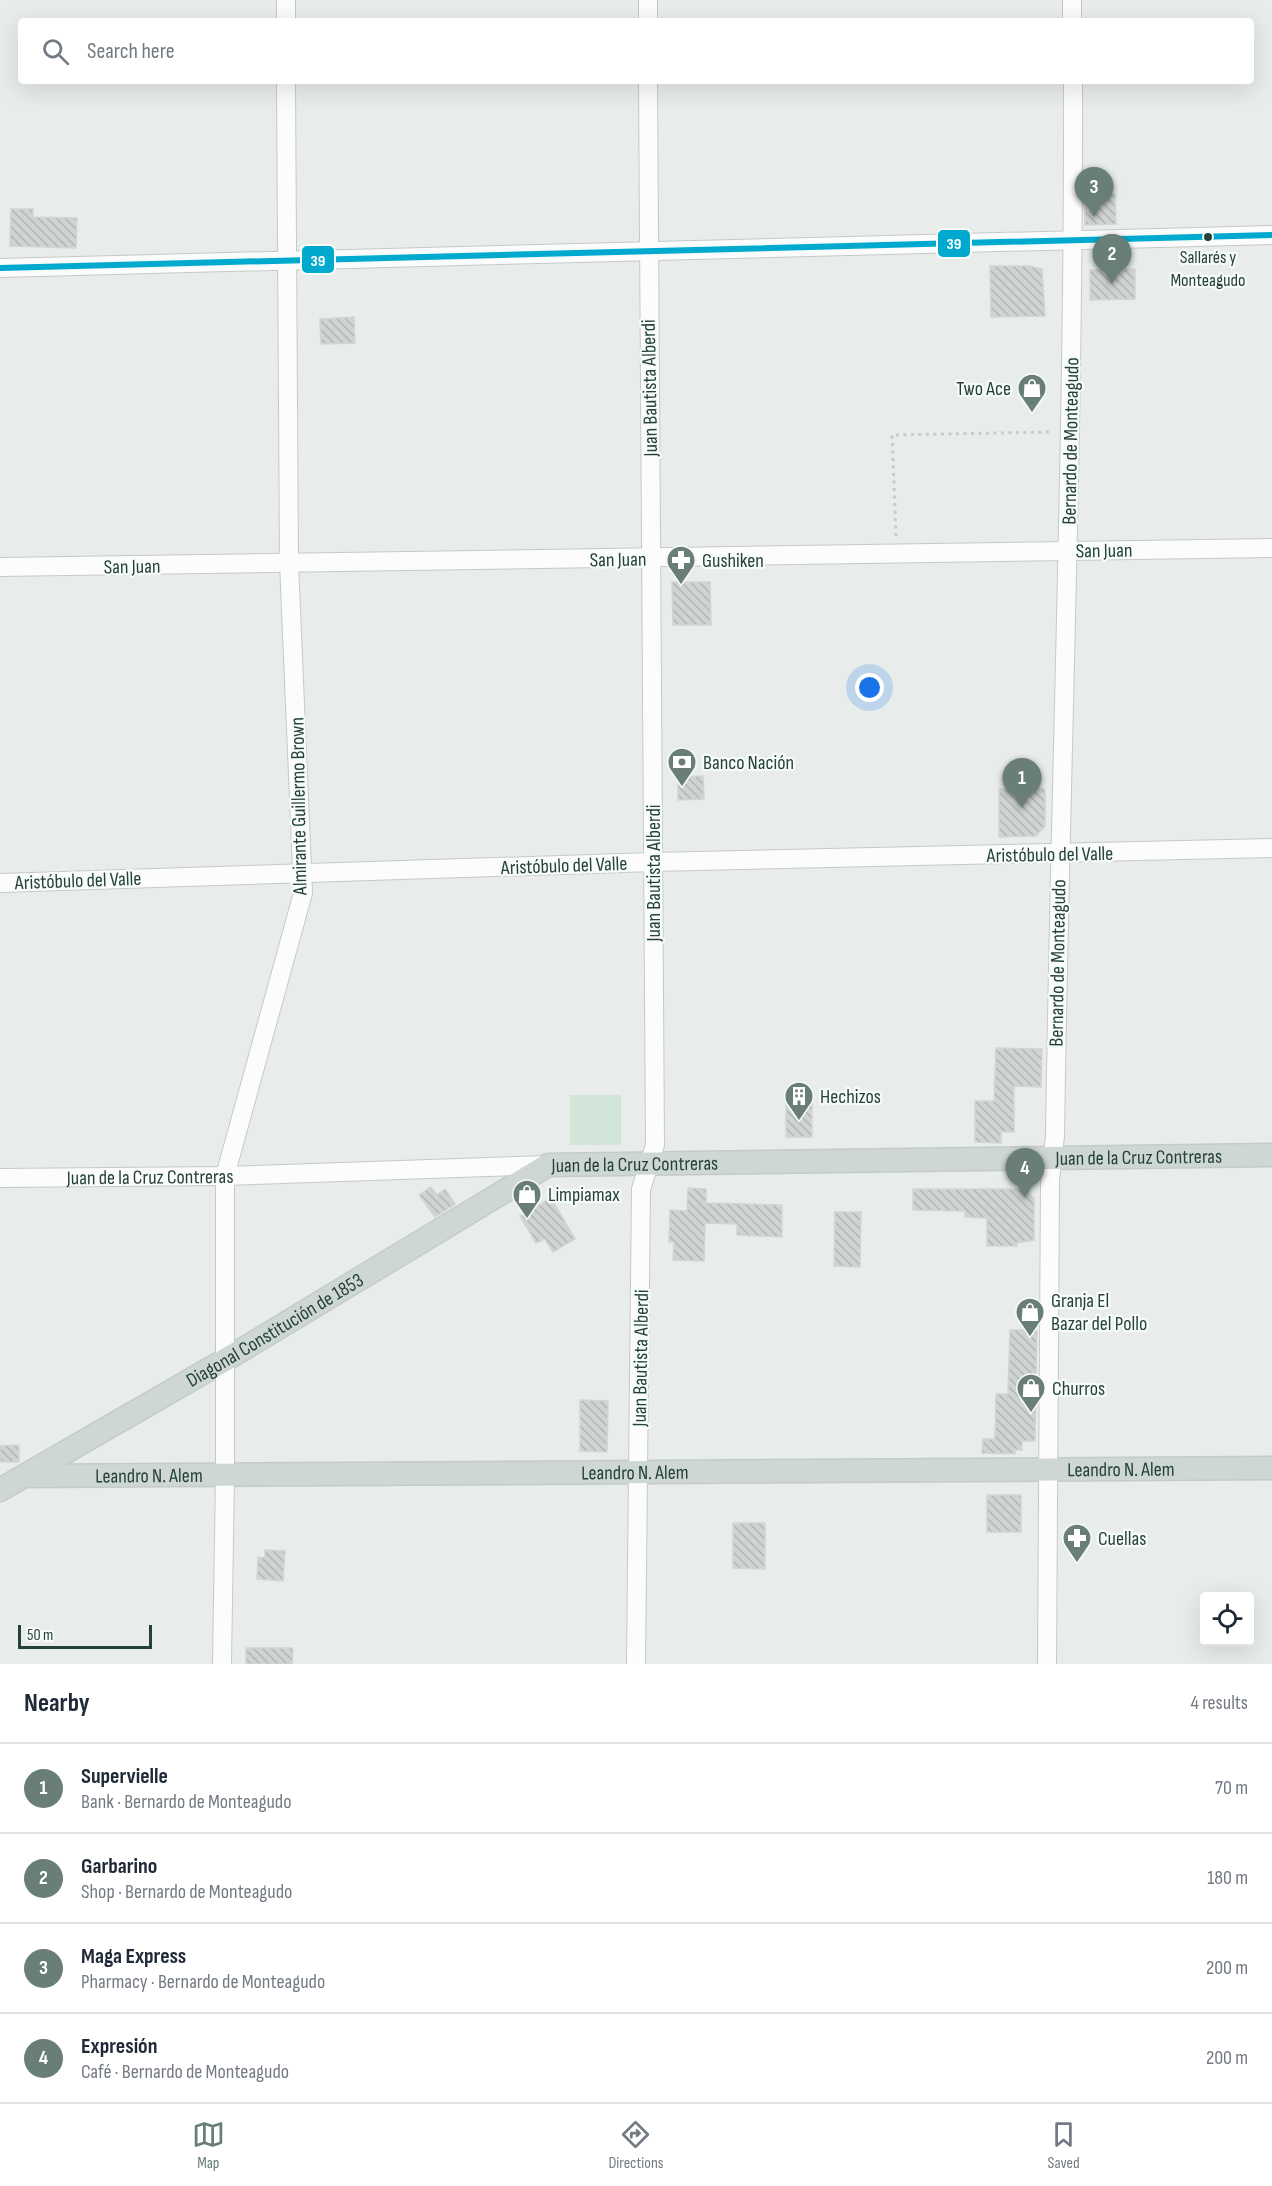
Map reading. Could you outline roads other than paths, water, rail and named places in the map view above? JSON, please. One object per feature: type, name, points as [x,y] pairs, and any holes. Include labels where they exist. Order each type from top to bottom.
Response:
[{"type":"main road","name":"Juan de la Cruz Contreras","points":[[548,1165],[1272,1155]]},
{"type":"main road","name":"Diagonal Constitución de 1853","points":[[0,1490],[225,1360],[548,1165]]},
{"type":"main road","name":"Leandro N. Alem","points":[[23,1476],[1272,1468]]},
{"type":"street","points":[[286,0],[286,18]]},
{"type":"street","points":[[648,0],[648,18]]},
{"type":"street","points":[[1072,0],[1072,18]]},
{"type":"street","name":"Almirante Guillermo Brown","points":[[222,1664],[225,1475],[225,1176],[299,909],[303,873],[289,563],[286,84]]},
{"type":"street","name":"Juan Bautista Alberdi","points":[[636,1664],[641,1189],[655,1145],[647,249],[648,84]]},
{"type":"street","name":"Bernardo de Monteagudo","points":[[1047,1664],[1050,1181],[1055,1136],[1059,855],[1072,432],[1073,84]]},
{"type":"street","points":[[0,268],[647,249],[1272,235]]},
{"type":"street","name":"San Juan","points":[[0,567],[1272,548]]},
{"type":"street","name":"Aristóbulo del Valle","points":[[0,883],[653,862],[1059,855],[1272,848]]},
{"type":"street","name":"Juan de la Cruz Contreras","points":[[0,1178],[225,1176],[548,1165]]},
{"type":"street","name":"Leandro N. Alem","points":[[0,1476],[23,1476]]},
{"type":"place","name":"Maga Express","points":[[1094,217]]},
{"type":"place","name":"Sallarés y Monteagudo","points":[[1208,237]]},
{"type":"place","name":"Garbarino","points":[[1112,284]]},
{"type":"place","name":"Two Ace","points":[[1032,414]]},
{"type":"place","name":"Gushiken","points":[[681,586]]},
{"type":"place","name":"Banco Nación","points":[[682,788]]},
{"type":"place","name":"Supervielle","points":[[1022,808]]},
{"type":"place","name":"Hechizos","points":[[799,1122]]},
{"type":"place","name":"Expresión","points":[[1025,1198]]},
{"type":"place","name":"Limpiamax","points":[[527,1220]]},
{"type":"place","name":"Granja El Bazar del Pollo","points":[[1030,1338]]},
{"type":"place","name":"Churros","points":[[1031,1414]]},
{"type":"place","name":"Cuellas","points":[[1077,1564]]}]
